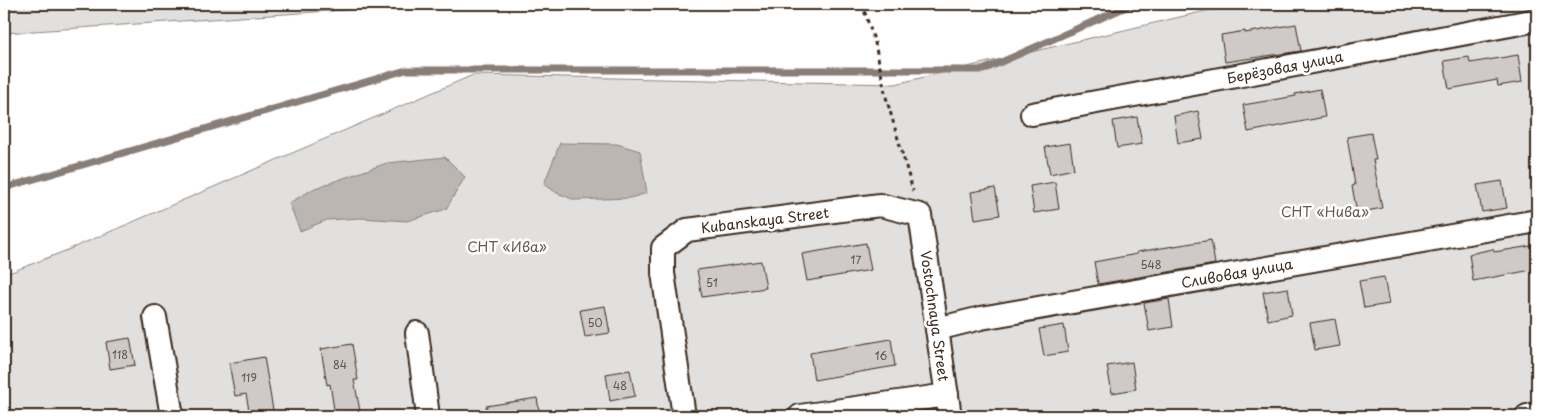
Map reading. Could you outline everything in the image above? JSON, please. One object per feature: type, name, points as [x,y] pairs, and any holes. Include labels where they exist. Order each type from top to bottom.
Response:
[{"type":"street","name":"Берёзовая улица","points":[[1032,114],[1537,20]]},
{"type":"street","name":"Kubanskaya Street","points":[[684,416],[663,273],[664,248],[687,230],[880,205],[920,215]]},
{"type":"street","name":"Vostochnaya Street","points":[[920,215],[948,406]]},
{"type":"street","name":"Сливовая улица","points":[[937,329],[981,318],[1537,221]]},
{"type":"street","points":[[155,317],[172,416]]},
{"type":"street","points":[[418,333],[428,416]]},
{"type":"street","points":[[800,416],[948,406]]},
{"type":"street","points":[[1527,416],[1537,414]]},
{"type":"path","points":[[862,4],[876,43],[886,97],[920,215]]},
{"type":"green space","points":[[4,4],[433,4],[4,33]]},
{"type":"green space","points":[[1235,4],[1537,4],[1537,416],[4,416],[4,275],[70,249],[473,75],[895,84]]},
{"type":"shaded area","points":[[560,143],[617,144],[640,151],[647,193],[630,198],[575,200],[557,193],[544,184]]},
{"type":"shaded area","points":[[445,157],[465,177],[446,209],[407,221],[360,218],[327,220],[300,231],[289,203],[315,188],[387,163]]},
{"type":"building","points":[[1296,24],[1301,51],[1225,62],[1221,35],[1245,31],[1245,33]]},
{"type":"building","points":[[1518,55],[1522,82],[1498,86],[1497,80],[1449,89],[1444,61],[1469,57],[1470,63]]},
{"type":"building","points":[[1320,89],[1325,117],[1248,132],[1243,105],[1296,96],[1295,94]]},
{"type":"building","points":[[1198,111],[1203,139],[1178,143],[1174,116]]},
{"type":"building","points":[[1137,117],[1142,144],[1117,148],[1113,121]]},
{"type":"building","points":[[1371,133],[1376,160],[1373,160],[1382,208],[1357,213],[1352,186],[1355,185],[1347,137]]},
{"type":"building","points":[[1070,143],[1074,169],[1050,174],[1045,147]]},
{"type":"building","points":[[1502,181],[1507,208],[1482,212],[1477,185]]},
{"type":"building","points":[[1055,182],[1059,209],[1034,213],[1030,186]]},
{"type":"building","points":[[995,188],[1000,215],[975,219],[971,192]]},
{"type":"building","points":[[1211,240],[1215,264],[1098,284],[1094,262],[1137,254],[1137,252]]},
{"type":"building","points":[[866,243],[871,270],[807,281],[802,254]]},
{"type":"building","points":[[1537,245],[1537,269],[1473,281],[1469,254],[1493,249],[1494,252]]},
{"type":"building","points":[[761,261],[766,288],[702,297],[697,270]]},
{"type":"building","points":[[1384,277],[1389,304],[1364,308],[1359,281]]},
{"type":"building","points":[[1288,288],[1292,315],[1268,320],[1263,292]]},
{"type":"building","points":[[1169,299],[1173,327],[1149,331],[1144,303]]},
{"type":"building","points":[[605,306],[610,333],[585,337],[580,310]]},
{"type":"building","points":[[1335,319],[1340,346],[1315,350],[1310,323]]},
{"type":"building","points":[[1064,325],[1068,352],[1044,356],[1039,329]]},
{"type":"building","points":[[130,338],[135,365],[110,369],[106,342]]},
{"type":"building","points":[[891,339],[895,366],[814,380],[810,353]]},
{"type":"building","points":[[352,344],[358,380],[354,380],[361,416],[335,416],[330,384],[327,385],[321,349]]},
{"type":"building","points":[[264,357],[274,416],[250,416],[246,394],[235,396],[229,363]]},
{"type":"building","points":[[1132,362],[1136,389],[1112,393],[1107,366]]},
{"type":"building","points":[[630,370],[635,396],[610,401],[606,374]]},
{"type":"building","points":[[537,398],[540,416],[487,416],[486,406]]},
{"type":"waterway","points":[[4,188],[406,70],[983,70],[1133,4]]},
{"type":"park label","name":"СНТ «Нива»","points":[[1325,211]]},
{"type":"park label","name":"СНТ «Ива»","points":[[507,246]]}]
